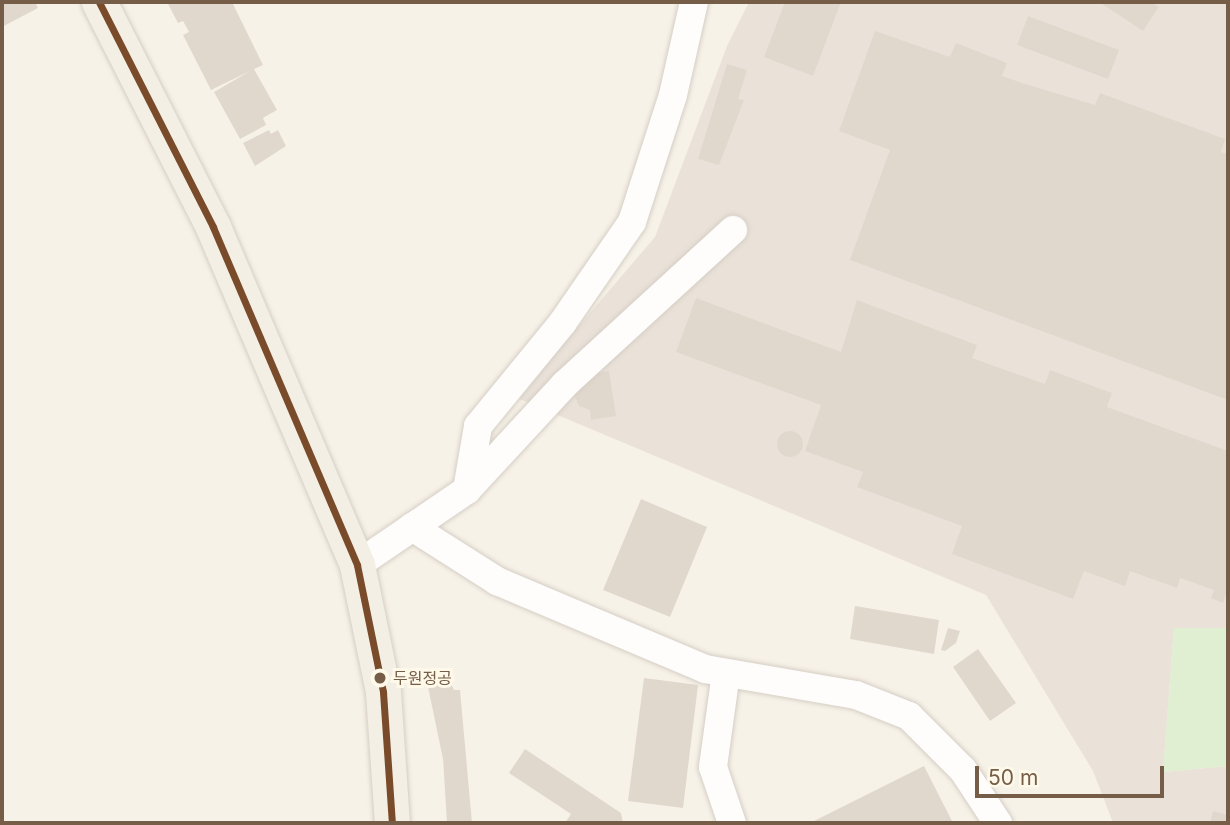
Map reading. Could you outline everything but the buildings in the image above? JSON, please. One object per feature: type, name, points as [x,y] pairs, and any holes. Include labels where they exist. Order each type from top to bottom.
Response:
[{"type":"main road","points":[[99,2],[213,227],[357,565],[383,692],[392,823]]},
{"type":"lane","points":[[467,490],[478,426],[563,322],[632,222],[673,96],[694,2]]},
{"type":"lane","points":[[357,565],[467,490],[565,384],[733,230]]},
{"type":"lane","points":[[412,527],[497,581],[705,669],[856,695],[909,716],[963,770],[998,823]]},
{"type":"lane","points":[[726,673],[713,767],[732,823]]},
{"type":"shaded area","points":[[749,2],[1228,2],[1228,628],[1174,628],[1163,772],[1228,766],[1228,823],[1113,823],[1093,771],[986,595],[517,398],[655,237],[727,46]]},
{"type":"green space","points":[[1174,628],[1228,628],[1228,766],[1163,772]]},
{"type":"transit line","points":[[99,2],[213,227],[357,565],[383,692],[392,823]]},
{"type":"place","name":"두원정공","points":[[380,678]]}]
